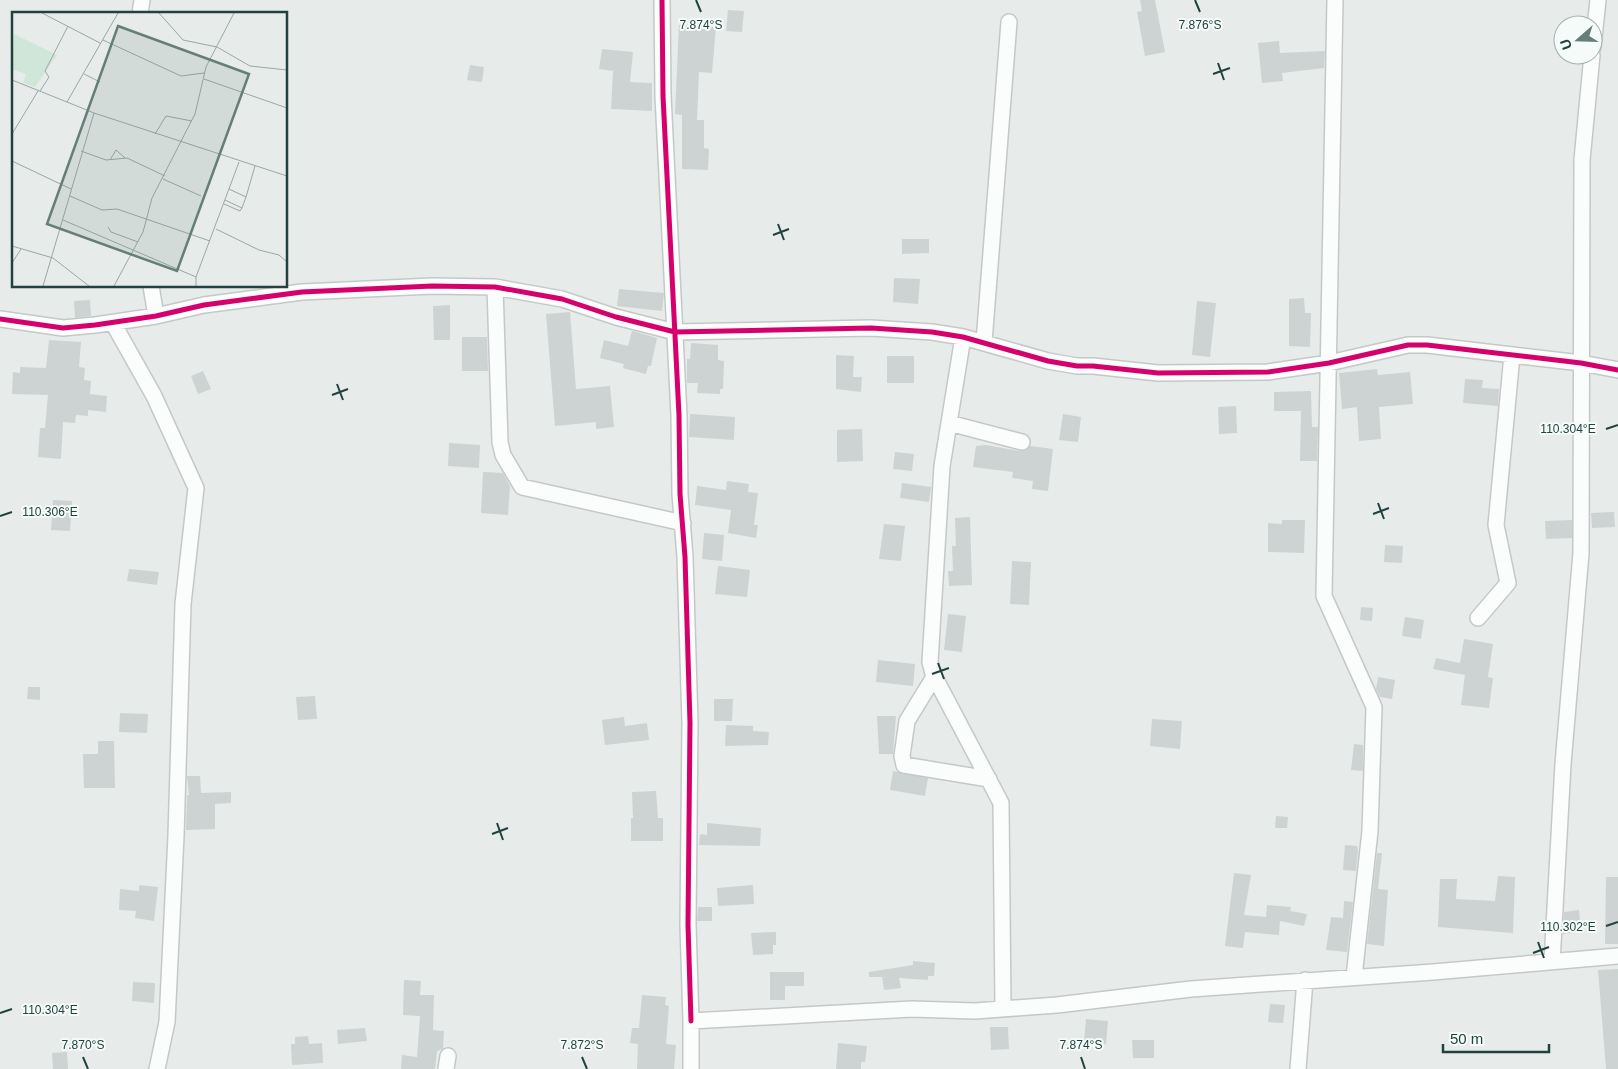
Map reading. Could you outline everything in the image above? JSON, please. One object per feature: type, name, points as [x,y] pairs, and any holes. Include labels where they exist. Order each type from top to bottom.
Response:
[{"type":"street","points":[[662,0],[663,96],[675,332],[690,723],[688,925],[691,1069]]},
{"type":"street","points":[[1335,0],[1324,596],[1374,707],[1370,831],[1354,977]]},
{"type":"street","points":[[1596,15],[1598,0]]},
{"type":"street","points":[[984,342],[1009,22]]},
{"type":"street","points":[[1552,962],[1563,764],[1581,553],[1582,160],[1591,65]]},
{"type":"street","points":[[0,319],[63,328],[113,323],[204,305],[302,292],[432,286],[495,287],[562,300],[616,318],[675,332],[871,328],[932,332],[963,336],[1048,361],[1076,366],[1158,373],[1268,372],[1329,363],[1408,345],[1427,345],[1581,363],[1618,370]]},
{"type":"street","points":[[495,287],[500,442],[504,455],[522,487],[683,523]]},
{"type":"street","points":[[151,288],[156,316]]},
{"type":"street","points":[[113,323],[154,396],[196,488],[183,604],[176,836],[167,1022],[157,1069]]},
{"type":"street","points":[[963,336],[942,466],[930,662],[934,676],[1001,803],[1003,1009]]},
{"type":"street","points":[[1478,618],[1508,583],[1496,525],[1512,355]]},
{"type":"street","points":[[949,423],[1022,442]]},
{"type":"street","points":[[934,676],[907,721],[902,756],[904,764],[989,779]]},
{"type":"street","points":[[691,1021],[912,1009],[975,1011],[1305,980],[1618,956]]},
{"type":"street","points":[[1298,1069],[1305,980]]},
{"type":"building","points":[[1140,0],[1155,0],[1165,52],[1145,56],[1137,12],[1142,11]]},
{"type":"building","points":[[728,10],[744,11],[742,32],[726,31]]},
{"type":"building","points":[[679,25],[716,27],[712,73],[699,72],[697,120],[704,120],[704,148],[709,149],[708,170],[682,169],[682,115],[675,114]]},
{"type":"building","points":[[1279,41],[1280,53],[1325,51],[1324,68],[1282,73],[1283,81],[1262,83],[1258,43]]},
{"type":"building","points":[[602,49],[633,52],[630,82],[652,83],[652,111],[611,109],[613,71],[599,69]]},
{"type":"building","points":[[470,65],[484,67],[482,82],[467,80]]},
{"type":"building","points":[[902,239],[929,239],[929,253],[902,254]]},
{"type":"building","points":[[894,278],[920,279],[918,304],[893,302]]},
{"type":"building","points":[[619,289],[664,293],[662,311],[617,306]]},
{"type":"building","points":[[1304,298],[1305,313],[1311,313],[1310,347],[1289,346],[1289,299]]},
{"type":"building","points":[[90,300],[91,316],[75,318],[74,301]]},
{"type":"building","points":[[1197,301],[1216,303],[1210,357],[1192,355]]},
{"type":"building","points":[[450,305],[450,340],[434,340],[433,306]]},
{"type":"building","points":[[570,312],[576,389],[610,386],[614,427],[596,429],[596,422],[555,426],[546,314]]},
{"type":"building","points":[[632,331],[657,338],[651,366],[648,366],[646,374],[623,368],[624,364],[600,358],[604,340],[628,346]]},
{"type":"building","points":[[462,337],[487,337],[488,371],[462,371]]},
{"type":"building","points":[[49,340],[81,342],[79,367],[85,368],[84,380],[91,381],[90,394],[107,396],[106,412],[88,410],[88,416],[76,415],[75,423],[63,422],[61,459],[38,457],[40,428],[45,428],[48,395],[12,394],[13,372],[20,373],[20,367],[46,368]]},
{"type":"building","points":[[691,343],[718,345],[718,360],[724,361],[723,389],[720,389],[720,394],[697,393],[698,383],[687,383],[687,359],[690,359]]},
{"type":"building","points":[[836,355],[854,356],[853,377],[862,377],[861,392],[836,389]]},
{"type":"building","points":[[887,356],[914,356],[914,383],[887,383]]},
{"type":"building","points":[[1377,369],[1378,375],[1410,372],[1413,404],[1379,407],[1381,439],[1359,441],[1357,407],[1342,409],[1339,373]]},
{"type":"building","points":[[203,371],[211,389],[198,394],[191,376]]},
{"type":"building","points":[[1465,379],[1483,380],[1482,388],[1499,389],[1498,406],[1463,403]]},
{"type":"building","points":[[1311,391],[1312,427],[1318,427],[1317,461],[1300,461],[1301,411],[1274,411],[1274,392]]},
{"type":"building","points":[[1236,406],[1237,433],[1219,434],[1218,407]]},
{"type":"building","points":[[690,414],[735,417],[734,440],[689,437]]},
{"type":"building","points":[[1063,414],[1081,417],[1078,442],[1059,440]]},
{"type":"building","points":[[862,429],[863,461],[837,462],[837,430]]},
{"type":"building","points":[[449,443],[480,445],[479,468],[448,466]]},
{"type":"building","points":[[986,445],[1020,451],[1025,451],[1030,446],[1053,449],[1048,491],[1032,489],[1033,481],[1012,478],[1013,472],[973,467],[976,446]]},
{"type":"building","points":[[895,452],[914,454],[912,471],[893,469]]},
{"type":"building","points":[[483,472],[503,473],[510,486],[508,515],[481,513]]},
{"type":"building","points":[[727,481],[749,484],[748,492],[758,493],[754,525],[758,525],[756,538],[728,533],[731,510],[695,505],[697,486],[726,490]]},
{"type":"building","points":[[902,483],[931,487],[929,502],[900,498]]},
{"type":"building","points":[[53,500],[72,501],[70,531],[51,530]]},
{"type":"building","points":[[1614,512],[1615,527],[1592,528],[1591,513]]},
{"type":"building","points":[[970,517],[972,585],[949,586],[948,571],[953,571],[952,546],[956,546],[955,518]]},
{"type":"building","points":[[1282,520],[1305,520],[1304,553],[1268,552],[1268,523],[1282,524]]},
{"type":"building","points":[[1572,520],[1572,538],[1546,539],[1545,521]]},
{"type":"building","points":[[884,524],[905,526],[901,561],[879,559]]},
{"type":"building","points":[[704,533],[724,535],[722,561],[702,559]]},
{"type":"building","points":[[1385,545],[1403,546],[1402,563],[1384,562]]},
{"type":"building","points":[[1012,561],[1031,562],[1029,605],[1010,604]]},
{"type":"building","points":[[718,566],[750,570],[747,597],[715,594]]},
{"type":"building","points":[[129,569],[159,572],[157,585],[127,581]]},
{"type":"building","points":[[1361,607],[1373,608],[1372,621],[1360,620]]},
{"type":"building","points":[[948,614],[966,616],[962,652],[944,650]]},
{"type":"building","points":[[1405,617],[1424,620],[1421,639],[1402,636]]},
{"type":"building","points":[[1464,639],[1493,644],[1488,677],[1493,678],[1489,708],[1461,705],[1465,675],[1433,669],[1436,658],[1460,663]]},
{"type":"building","points":[[878,660],[915,664],[913,686],[876,682]]},
{"type":"building","points":[[1378,677],[1395,680],[1392,699],[1380,697],[1376,689]]},
{"type":"building","points":[[28,687],[40,687],[40,700],[27,699]]},
{"type":"building","points":[[315,696],[317,719],[298,720],[296,697]]},
{"type":"building","points":[[714,699],[733,699],[732,721],[714,721]]},
{"type":"building","points":[[120,713],[148,714],[147,733],[119,732]]},
{"type":"building","points":[[877,716],[896,716],[893,754],[879,754]]},
{"type":"building","points":[[624,717],[625,726],[647,723],[649,740],[605,745],[602,720]]},
{"type":"building","points":[[1152,719],[1182,721],[1180,749],[1150,746]]},
{"type":"building","points":[[726,725],[753,726],[753,731],[769,732],[768,745],[725,746]]},
{"type":"building","points":[[98,741],[114,741],[115,788],[84,788],[83,754],[98,754]]},
{"type":"building","points":[[1354,744],[1363,745],[1363,771],[1351,770]]},
{"type":"building","points":[[893,771],[928,778],[925,796],[890,790]]},
{"type":"building","points":[[187,776],[200,776],[201,793],[231,792],[231,803],[215,804],[215,829],[186,830],[187,795],[189,795]]},
{"type":"building","points":[[656,791],[658,818],[663,818],[663,841],[631,841],[631,818],[633,818],[632,792]]},
{"type":"building","points":[[1276,816],[1288,817],[1287,828],[1275,828]]},
{"type":"building","points":[[707,823],[761,828],[760,846],[699,845],[700,834],[707,835]]},
{"type":"building","points":[[1345,845],[1357,846],[1356,871],[1343,870]]},
{"type":"building","points":[[1377,853],[1382,853],[1378,889],[1388,890],[1384,946],[1367,944]]},
{"type":"building","points":[[1234,873],[1251,875],[1244,915],[1266,917],[1267,905],[1291,907],[1290,911],[1307,914],[1304,926],[1280,921],[1279,935],[1245,932],[1243,948],[1225,946]]},
{"type":"building","points":[[1498,876],[1515,877],[1513,933],[1438,927],[1440,879],[1457,879],[1456,899],[1495,901]]},
{"type":"building","points":[[1606,877],[1618,877],[1618,944],[1605,944]]},
{"type":"building","points":[[139,885],[158,887],[154,921],[135,918],[136,911],[119,910],[120,889],[139,891]]},
{"type":"building","points":[[753,885],[754,904],[718,906],[717,888]]},
{"type":"building","points":[[1344,901],[1353,902],[1347,952],[1326,950],[1331,917],[1343,918]]},
{"type":"building","points":[[698,907],[712,907],[712,921],[697,921]]},
{"type":"building","points":[[1579,910],[1581,932],[1563,934],[1564,912]]},
{"type":"building","points":[[776,932],[776,945],[773,945],[773,954],[753,955],[751,933]]},
{"type":"building","points":[[913,961],[935,963],[934,976],[928,976],[928,980],[899,978],[901,988],[884,990],[882,977],[869,977],[869,972],[913,965]]},
{"type":"building","points":[[1618,969],[1618,1069],[1606,1069],[1598,970]]},
{"type":"building","points":[[770,972],[804,972],[804,986],[785,986],[785,1000],[770,1000]]},
{"type":"building","points":[[404,980],[421,981],[420,995],[434,995],[433,1030],[444,1031],[443,1049],[437,1051],[435,1069],[401,1069],[402,1055],[417,1057],[420,1016],[403,1015]]},
{"type":"building","points":[[133,982],[155,983],[154,1003],[132,1001]]},
{"type":"building","points":[[642,995],[666,997],[665,1005],[669,1006],[666,1044],[676,1045],[674,1069],[637,1069],[638,1044],[630,1043],[632,1028],[639,1028]]},
{"type":"building","points":[[1270,1004],[1285,1005],[1283,1023],[1268,1022]]},
{"type":"building","points":[[1086,1019],[1108,1021],[1106,1044],[1084,1042]]},
{"type":"building","points":[[990,1027],[1008,1027],[1009,1049],[991,1050]]},
{"type":"building","points":[[365,1028],[367,1041],[338,1044],[337,1030]]},
{"type":"building","points":[[308,1036],[309,1044],[322,1043],[323,1063],[292,1065],[291,1044],[295,1044],[295,1037]]},
{"type":"building","points":[[1132,1040],[1154,1040],[1154,1058],[1133,1058]]},
{"type":"building","points":[[838,1043],[867,1046],[865,1062],[861,1062],[861,1069],[836,1069]]},
{"type":"building","points":[[67,1052],[68,1069],[53,1069],[52,1053]]},
{"type":"cycle path","points":[[662,0],[663,96],[679,415],[680,494],[685,557],[690,723],[688,925],[691,1021]]},
{"type":"cycle path","points":[[0,319],[63,328],[156,316],[204,305],[302,292],[432,286],[495,287],[562,299],[616,317],[675,332],[871,328],[932,332],[963,337],[1048,361],[1077,366],[1158,373],[1268,372],[1329,363],[1408,345],[1427,345],[1581,363],[1618,370]]}]
